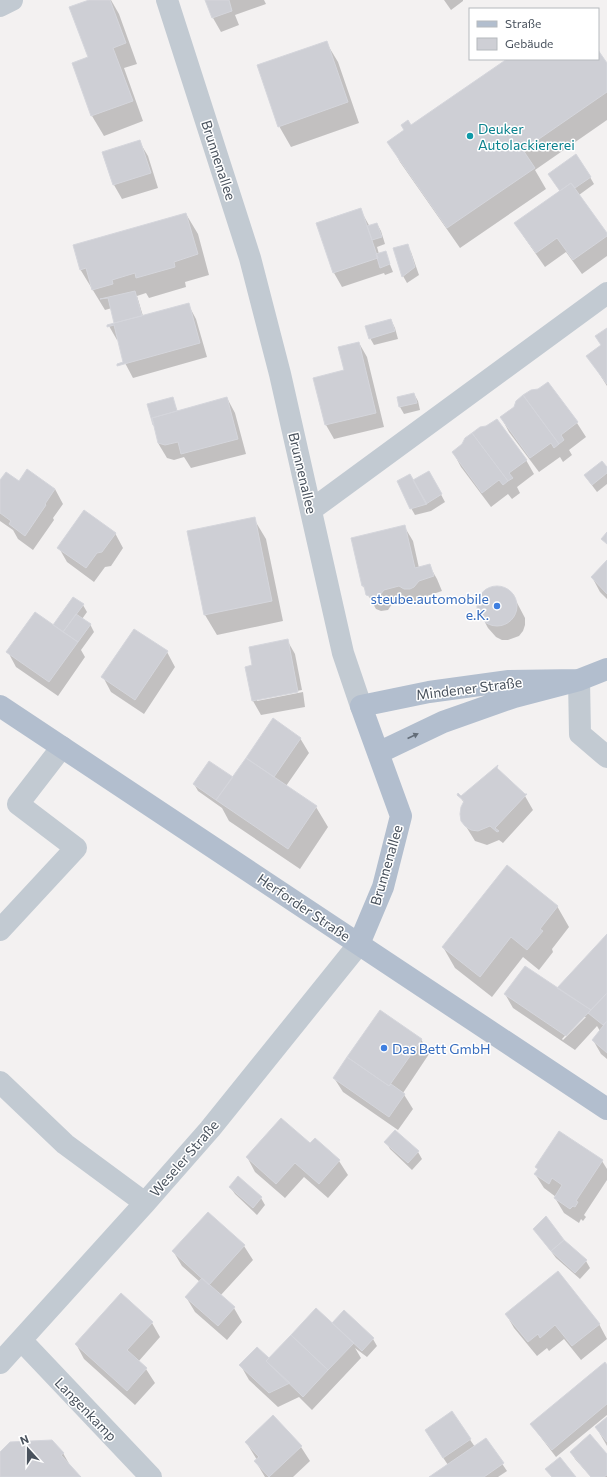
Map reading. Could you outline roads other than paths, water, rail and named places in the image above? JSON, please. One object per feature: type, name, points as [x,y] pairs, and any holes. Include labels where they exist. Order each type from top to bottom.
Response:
[{"type":"main road","name":"Mindener Straße","points":[[378,753],[443,722],[514,697],[579,680],[607,669]]},
{"type":"main road","name":"Mindener Straße","points":[[361,706],[429,692],[509,681],[579,680]]},
{"type":"main road","name":"Herforder Straße","points":[[0,706],[607,1109]]},
{"type":"main road","name":"Brunnenallee","points":[[359,944],[383,887],[400,816],[361,706]]},
{"type":"street","points":[[0,6],[12,0]]},
{"type":"street","name":"Brunnenallee","points":[[167,0],[250,258],[280,374],[343,653],[361,706]]},
{"type":"street","points":[[311,510],[607,293]]},
{"type":"street","points":[[579,680],[580,734],[607,757]]},
{"type":"street","points":[[0,930],[76,848],[18,804],[62,747]]},
{"type":"street","name":"Weseler Straße","points":[[0,1363],[210,1129],[359,944]]},
{"type":"street","points":[[0,1082],[65,1144],[145,1203]]},
{"type":"street","name":"Langenkamp","points":[[21,1340],[151,1477]]},
{"type":"place","name":"Deuker Autolackiererei","points":[[470,136]]},
{"type":"place","name":"steube.automobile e.K.","points":[[497,606]]},
{"type":"place","name":"Das Bett GmbH","points":[[384,1048]]}]
